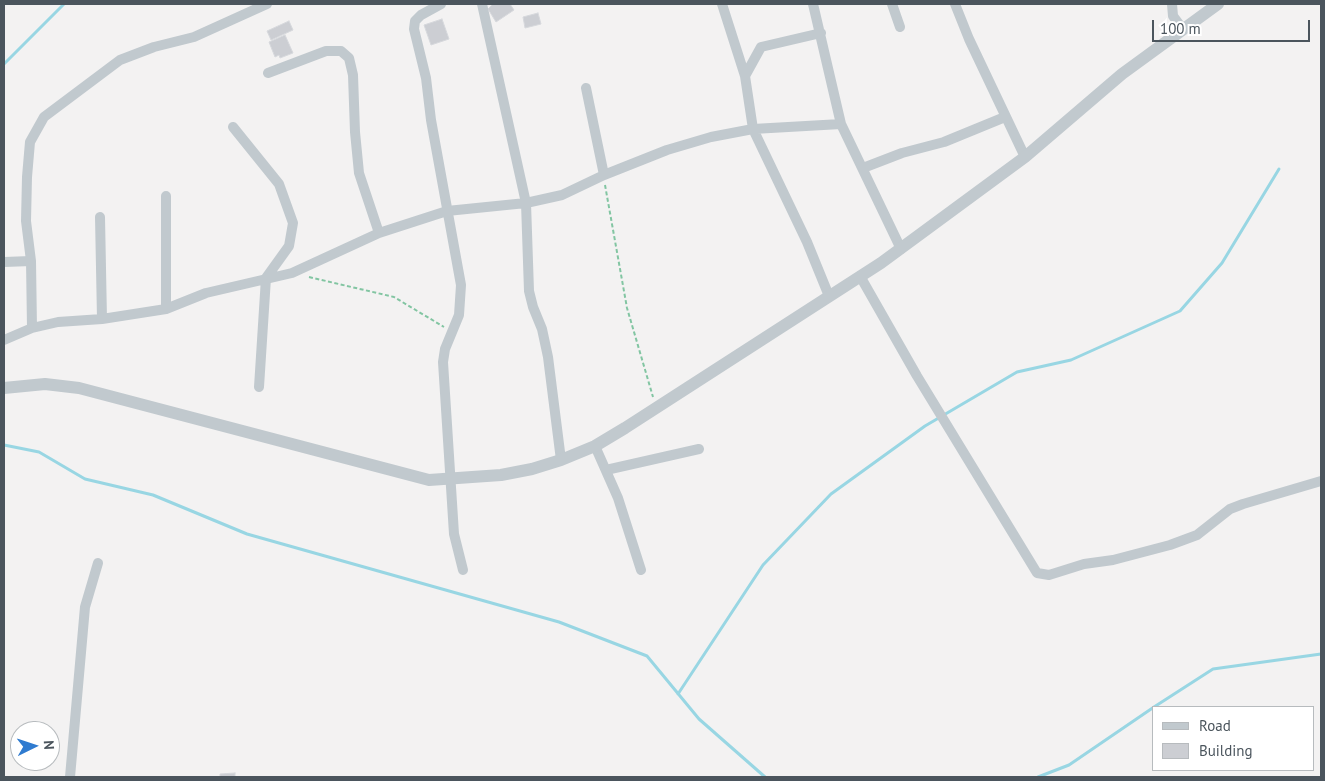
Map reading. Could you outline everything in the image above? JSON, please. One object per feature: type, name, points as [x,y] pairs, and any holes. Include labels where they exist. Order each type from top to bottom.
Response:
[{"type":"street","points":[[32,328],[31,261],[26,221],[27,177],[30,142],[44,117],[120,60],[154,46],[194,37],[267,4]]},
{"type":"street","points":[[442,4],[421,15],[415,21],[414,29],[426,78],[446,211],[457,254],[461,285],[459,315],[445,349],[443,362],[454,534],[463,570]]},
{"type":"street","points":[[482,4],[526,203],[529,291],[533,308],[542,329],[548,356],[561,460]]},
{"type":"street","points":[[722,4],[745,76],[753,129],[807,242],[829,296]]},
{"type":"street","points":[[813,4],[842,124],[901,249]]},
{"type":"street","points":[[892,4],[900,27]]},
{"type":"street","points":[[955,4],[1005,117],[1025,157]]},
{"type":"street","points":[[1172,4],[1173,16],[1182,28]]},
{"type":"street","points":[[4,388],[45,384],[79,388],[429,480],[517,472],[561,460],[595,446],[656,409],[901,249],[1025,157],[1122,74],[1182,28],[1218,4]]},
{"type":"street","points":[[745,76],[761,47],[820,33]]},
{"type":"street","points":[[268,73],[326,51],[341,50],[349,58],[353,75],[359,173],[379,233]]},
{"type":"street","points":[[586,88],[604,175]]},
{"type":"street","points":[[863,168],[902,153],[944,142],[1005,117]]},
{"type":"street","points":[[4,340],[32,328],[58,322],[102,319],[166,309],[206,293],[292,273],[379,233],[446,211],[526,203],[562,195],[604,175],[667,150],[711,138],[753,129],[842,124]]},
{"type":"street","points":[[233,127],[279,184],[291,214],[293,233],[289,246],[266,278],[259,387]]},
{"type":"street","points":[[166,196],[166,309]]},
{"type":"street","points":[[100,217],[102,319]]},
{"type":"street","points":[[4,262],[31,261]]},
{"type":"street","points":[[860,276],[917,376],[1038,574],[1049,575],[1084,564],[1114,560],[1170,545],[1198,535],[1230,509],[1321,481]]},
{"type":"street","points":[[595,446],[618,498],[641,570]]},
{"type":"street","points":[[606,470],[699,449]]},
{"type":"street","points":[[70,777],[84,607],[98,564]]},
{"type":"path","points":[[604,175],[627,308],[656,409]]},
{"type":"path","points":[[292,273],[394,297],[452,332]]},
{"type":"building","points":[[493,4],[510,4],[514,10],[496,22],[488,9]]},
{"type":"building","points":[[538,13],[541,24],[525,28],[523,17]]},
{"type":"building","points":[[442,19],[449,39],[431,45],[424,25]]},
{"type":"building","points":[[289,21],[293,30],[271,40],[267,31]]},
{"type":"building","points":[[285,35],[293,53],[280,58],[279,55],[275,57],[269,42]]},
{"type":"building","points":[[235,773],[235,777],[220,777],[220,774]]},
{"type":"waterway","points":[[4,64],[64,4]]},
{"type":"waterway","points":[[678,694],[763,565],[831,494],[925,426],[1017,372],[1071,360],[1180,311],[1222,263],[1279,169]]},
{"type":"waterway","points":[[4,445],[39,452],[85,479],[153,495],[247,534],[559,622],[647,656],[699,719],[765,777]]},
{"type":"waterway","points":[[1156,706],[1213,669],[1321,654]]},
{"type":"waterway","points":[[1038,777],[1069,765],[1152,708]]}]
